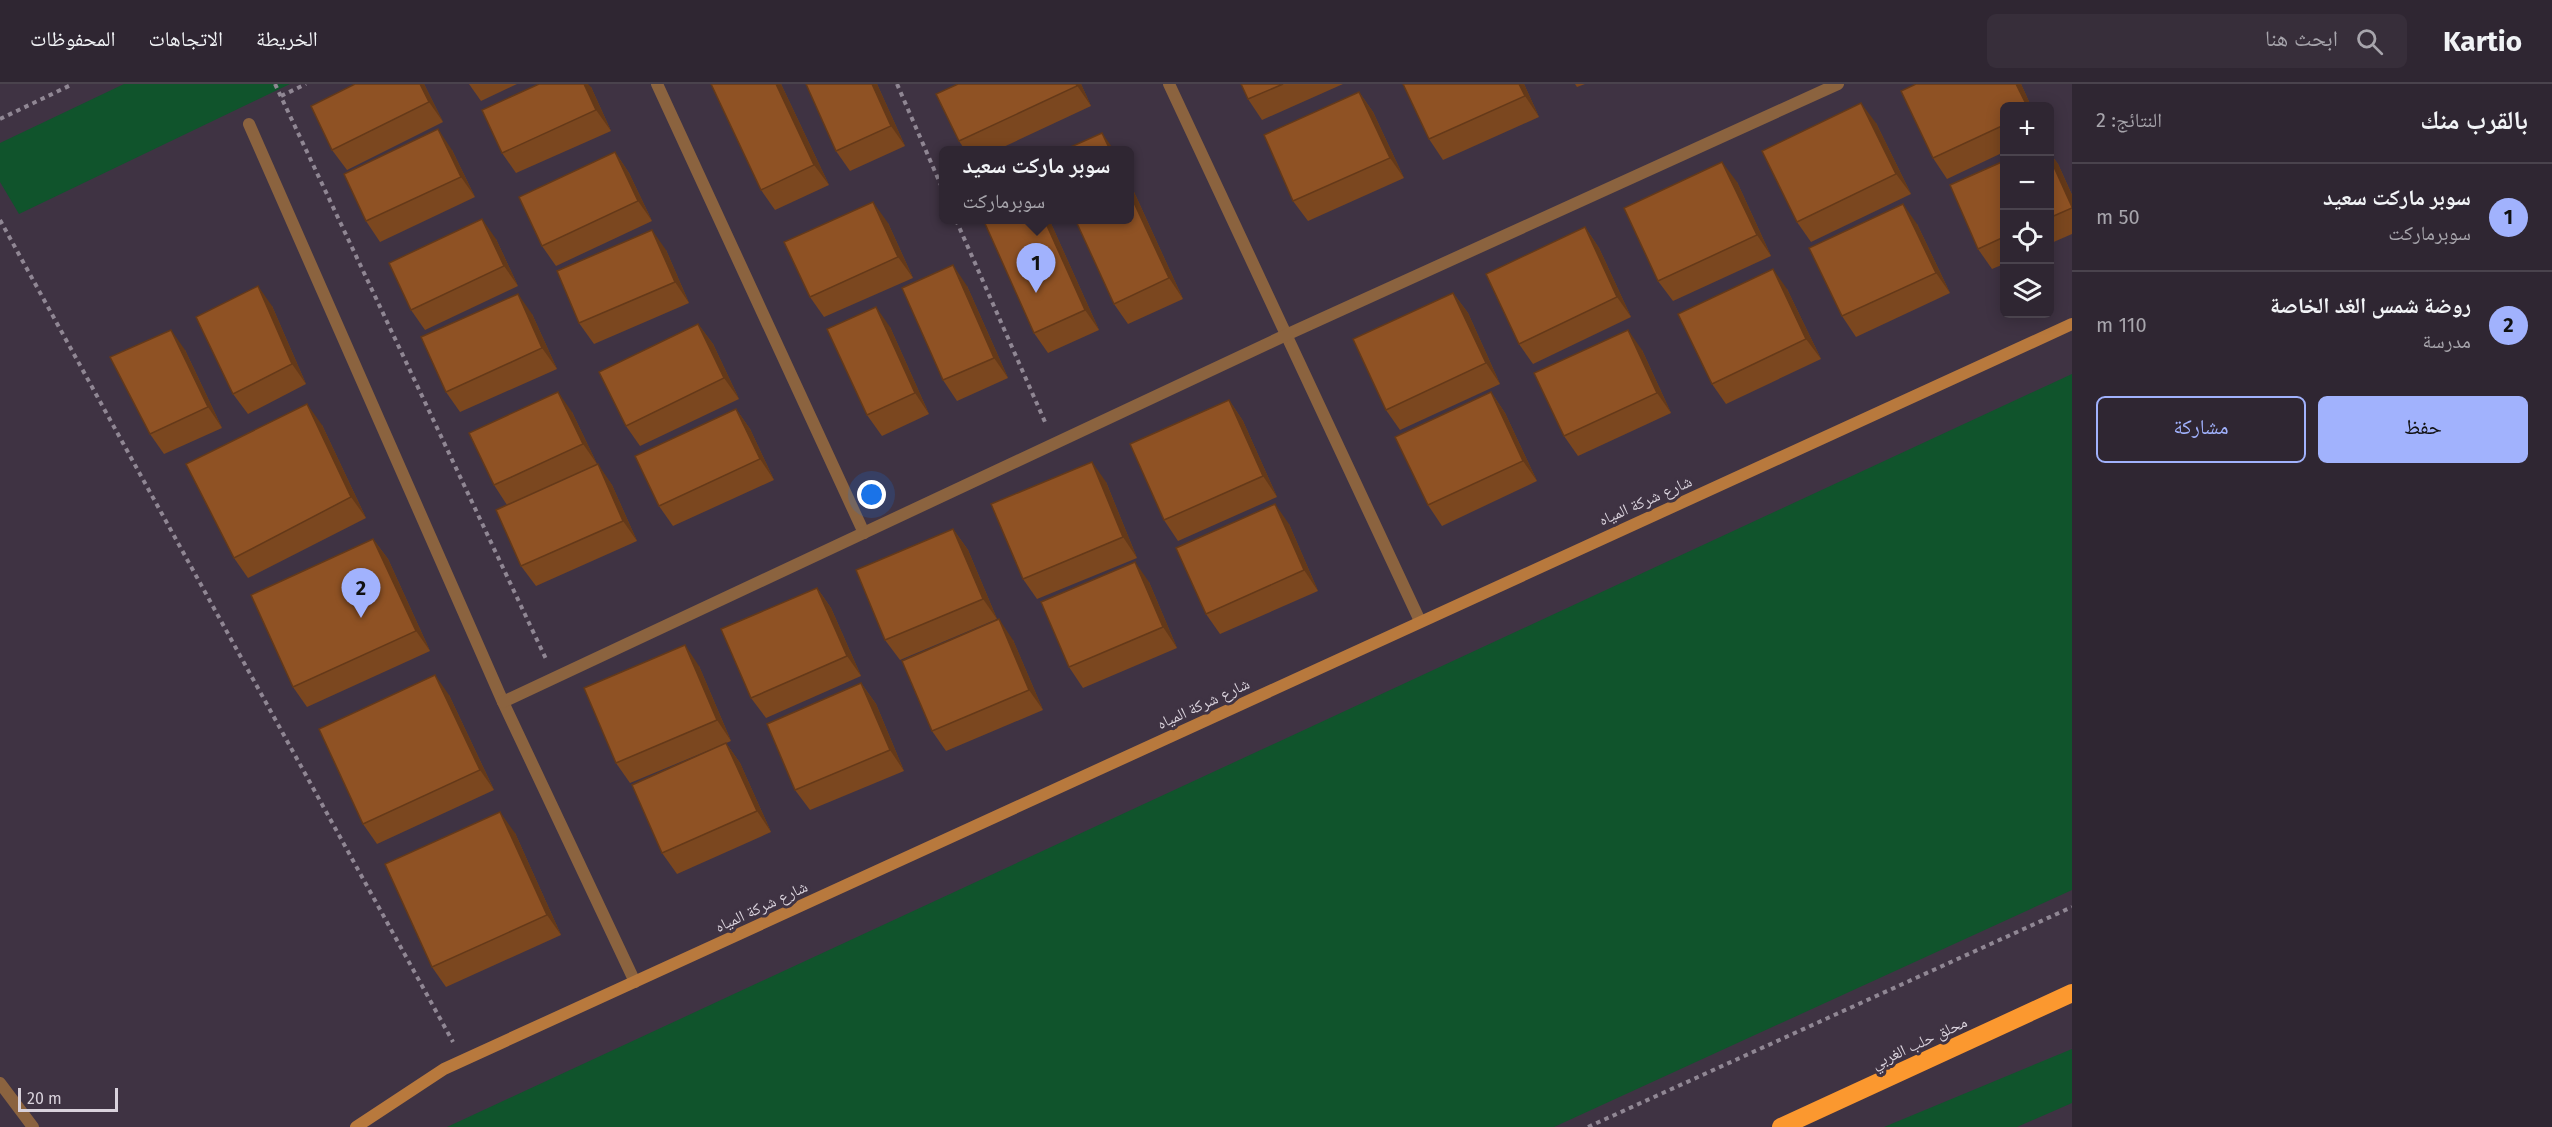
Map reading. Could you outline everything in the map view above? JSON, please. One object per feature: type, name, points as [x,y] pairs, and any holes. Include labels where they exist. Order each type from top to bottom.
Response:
[{"type":"highway","name":"محلق حلب الغربي","points":[[1781,1127],[2072,993]]},
{"type":"street","points":[[657,84],[864,533]]},
{"type":"street","points":[[1169,84],[1420,621]]},
{"type":"street","points":[[502,702],[1286,335],[1838,84]]},
{"type":"street","points":[[249,124],[502,702],[635,982]]},
{"type":"street","name":"شارع شركة المياه","points":[[356,1127],[444,1069],[462,1060],[2072,324]]},
{"type":"street","points":[[0,1083],[33,1127]]},
{"type":"path","points":[[0,119],[73,84]]},
{"type":"path","points":[[276,84],[555,678]]},
{"type":"path","points":[[281,96],[306,84]]},
{"type":"path","points":[[897,84],[939,181]]},
{"type":"path","points":[[0,220],[462,1060]]},
{"type":"path","points":[[958,224],[1054,444]]},
{"type":"path","points":[[1588,1127],[2072,907]]},
{"type":"green space","points":[[124,84],[290,84],[19,214],[0,182],[0,143]]},
{"type":"green space","points":[[2072,374],[2072,890],[1554,1127],[447,1127]]},
{"type":"green space","points":[[2072,1049],[2072,1103],[2017,1127],[1884,1127]]},
{"type":"building","points":[[355,84],[420,84],[429,102],[332,150],[311,106]]},
{"type":"building","points":[[539,84],[584,84],[596,110],[502,153],[482,110]]},
{"type":"building","points":[[711,84],[776,84],[814,165],[761,190]]},
{"type":"building","points":[[806,84],[872,84],[891,126],[836,151]]},
{"type":"building","points":[[958,84],[1076,84],[1077,86],[959,141],[936,94]]},
{"type":"building","points":[[1241,84],[1283,84],[1248,99]]},
{"type":"building","points":[[1403,84],[1519,84],[1525,96],[1429,139]]},
{"type":"building","points":[[1916,84],[2016,84],[2025,102],[2000,102],[2000,127],[1933,158],[1901,91]]},
{"type":"building","points":[[1359,92],[1390,158],[1293,201],[1264,135]]},
{"type":"building","points":[[1861,103],[1896,174],[1797,222],[1762,151]]},
{"type":"building","points":[[438,129],[461,177],[366,221],[344,174]]},
{"type":"building","points":[[1102,133],[1108,146],[1073,146]]},
{"type":"building","points":[[615,152],[638,201],[542,246],[519,197]]},
{"type":"building","points":[[1722,162],[1757,235],[1658,281],[1624,208]]},
{"type":"building","points":[[2000,163],[2000,239],[1978,249],[1950,185]]},
{"type":"building","points":[[2054,167],[2072,208],[2054,216]]},
{"type":"building","points":[[873,202],[898,257],[810,297],[784,242]]},
{"type":"building","points":[[1134,203],[1169,278],[1114,304],[1077,224],[1134,224]]},
{"type":"building","points":[[1903,204],[1936,273],[1842,316],[1809,248]]},
{"type":"building","points":[[482,219],[504,266],[411,310],[389,263]]},
{"type":"building","points":[[985,224],[1046,224],[1085,310],[1034,333]]},
{"type":"building","points":[[1585,227],[1617,297],[1519,344],[1486,274]]},
{"type":"building","points":[[652,230],[675,282],[579,323],[557,271]]},
{"type":"building","points":[[953,265],[994,358],[943,380],[902,288]]},
{"type":"building","points":[[1773,269],[1806,339],[1712,384],[1678,314]]},
{"type":"building","points":[[258,286],[292,364],[233,394],[196,317]]},
{"type":"building","points":[[1453,293],[1486,363],[1386,410],[1353,339]]},
{"type":"building","points":[[518,294],[542,348],[446,392],[421,337]]},
{"type":"building","points":[[876,307],[915,393],[867,415],[827,329]]},
{"type":"building","points":[[698,324],[724,378],[626,426],[599,372]]},
{"type":"building","points":[[171,330],[208,407],[150,434],[110,357]]},
{"type":"building","points":[[1628,330],[1657,393],[1564,436],[1534,373]]},
{"type":"building","points":[[558,392],[583,444],[494,485],[469,433]]},
{"type":"building","points":[[1491,392],[1523,461],[1428,505],[1395,437]]},
{"type":"building","points":[[1229,400],[1263,476],[1164,520],[1130,444]]},
{"type":"building","points":[[307,404],[351,497],[234,558],[186,464]]},
{"type":"building","points":[[736,409],[760,459],[659,506],[635,456]]},
{"type":"building","points":[[1092,462],[1123,537],[1023,579],[991,504]]},
{"type":"building","points":[[598,464],[623,521],[521,566],[496,510]]},
{"type":"building","points":[[1275,504],[1304,570],[1206,614],[1176,548]]},
{"type":"building","points":[[953,529],[983,599],[885,640],[856,570]]},
{"type":"building","points":[[373,539],[416,631],[293,687],[251,595]]},
{"type":"building","points":[[1135,562],[1163,627],[1069,667],[1041,602]]},
{"type":"building","points":[[817,588],[847,656],[751,698],[721,629]]},
{"type":"building","points":[[999,619],[1029,690],[932,731],[902,661]]},
{"type":"building","points":[[685,645],[717,720],[616,763],[584,688]]},
{"type":"building","points":[[435,675],[480,770],[363,824],[319,729]]},
{"type":"building","points":[[861,683],[890,750],[795,790],[767,724]]},
{"type":"building","points":[[726,743],[757,811],[662,853],[632,785]]},
{"type":"building","points":[[500,812],[547,915],[432,967],[385,864]]},
{"type":"place","name":"سوبر ماركت سعيد","points":[[1036,293]]},
{"type":"place","name":"روضة شمس الغد الخاصة","points":[[361,618]]}]
